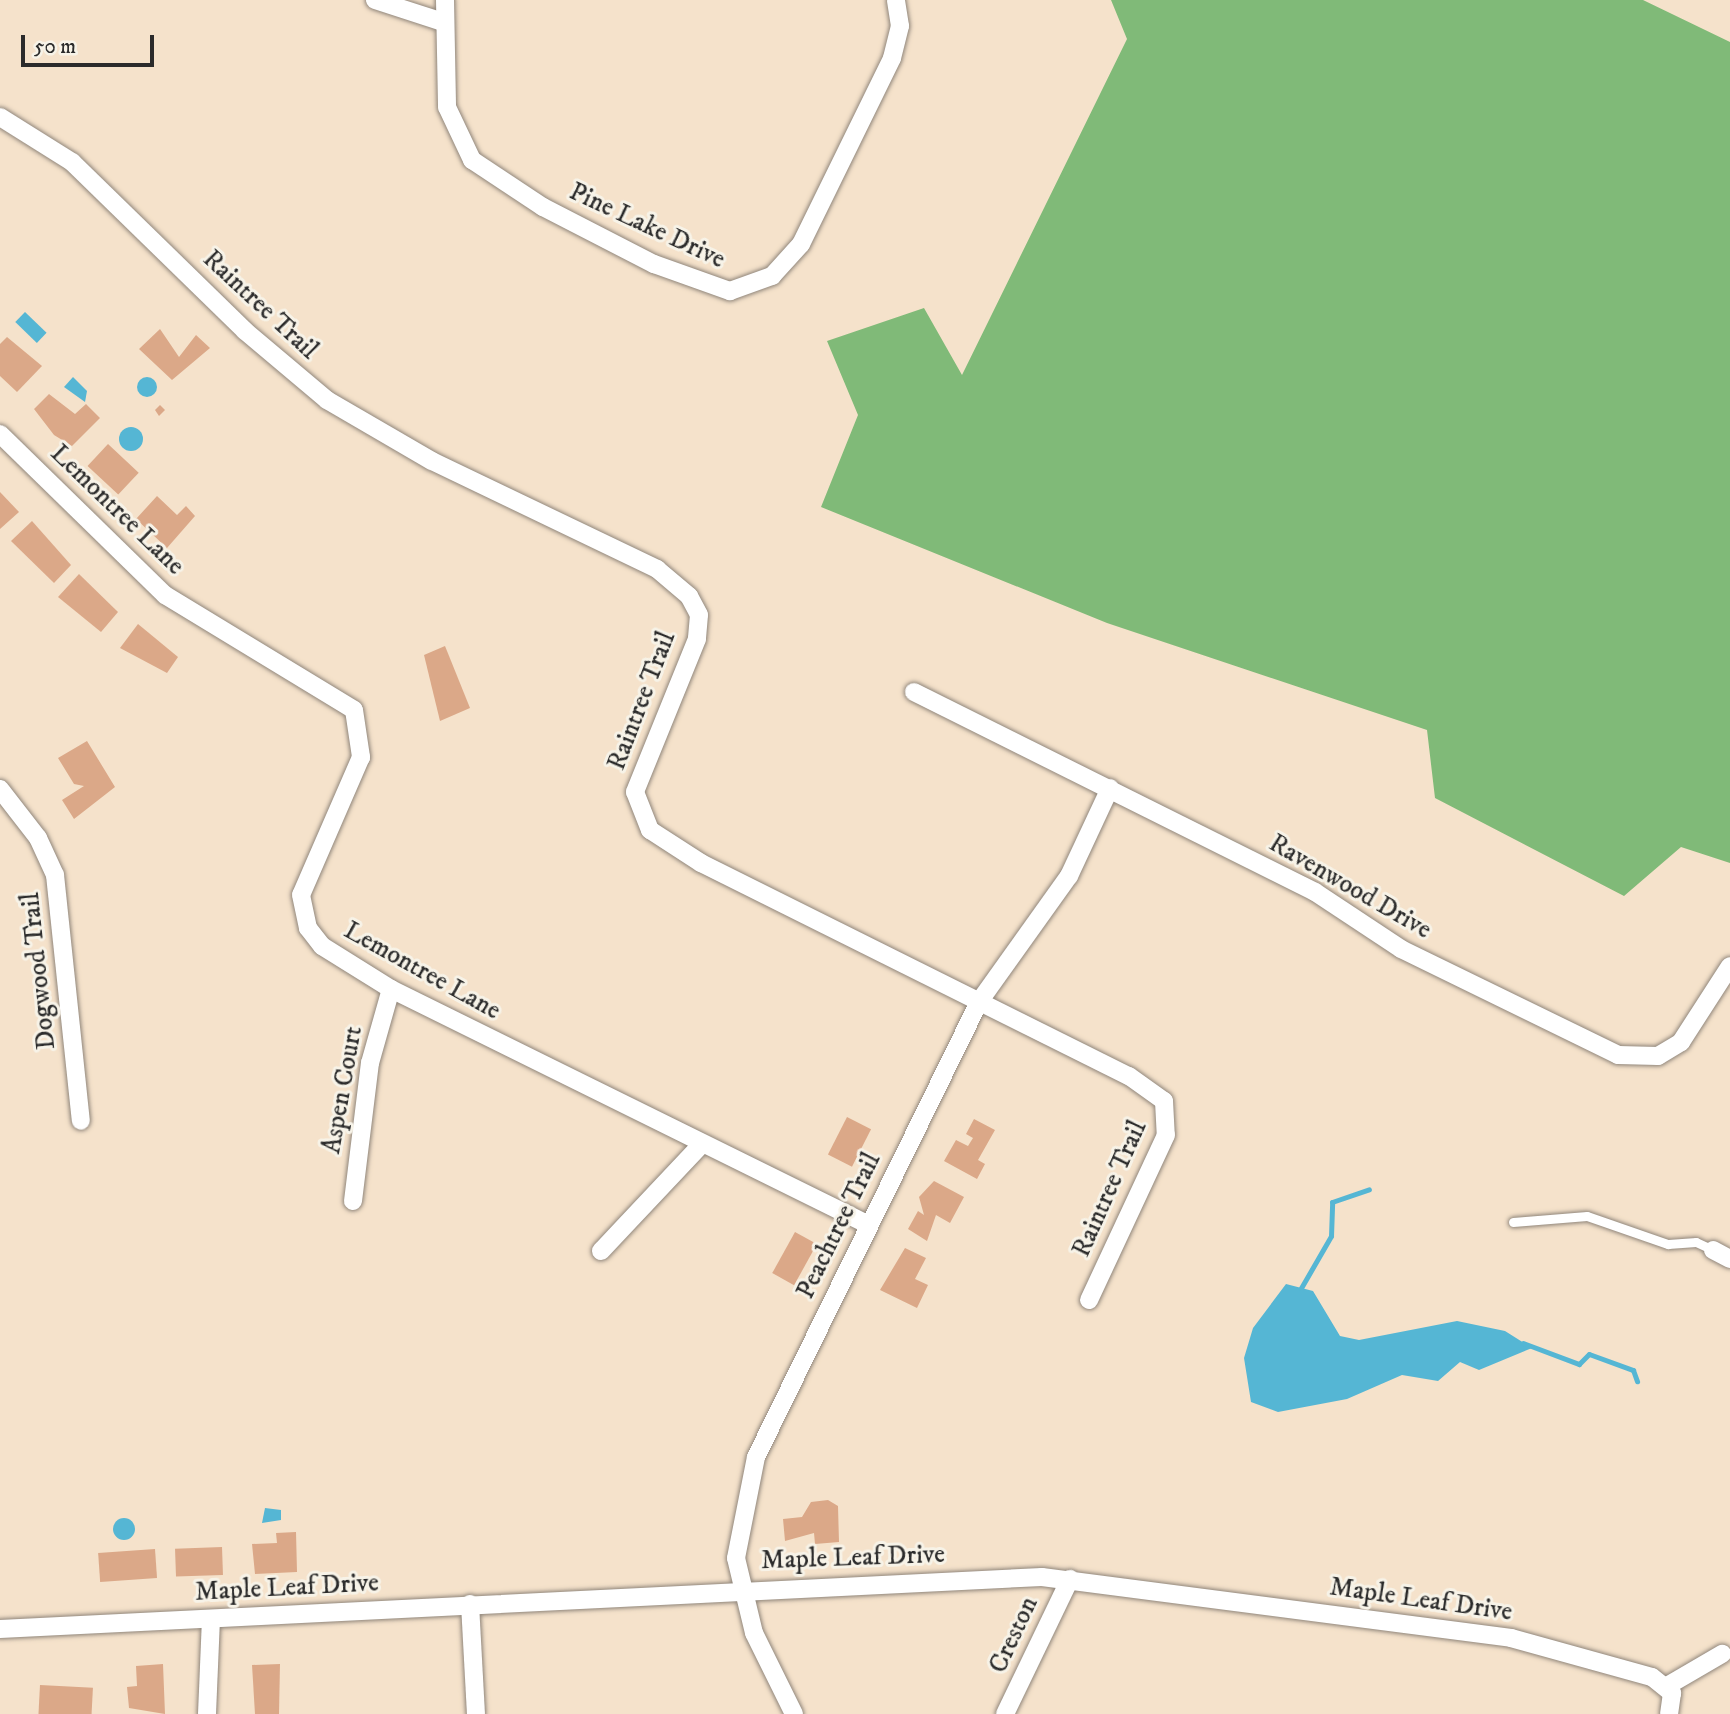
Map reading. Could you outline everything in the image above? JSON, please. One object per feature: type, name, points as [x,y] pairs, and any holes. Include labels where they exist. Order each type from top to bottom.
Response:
[{"type":"street","points":[[375,0],[443,22]]},
{"type":"street","name":"Pine Lake Drive","points":[[444,0],[447,107],[472,160],[543,206],[654,264],[730,291],[772,276],[801,244],[892,58],[900,26],[896,0]]},
{"type":"street","name":"Raintree Trail","points":[[0,117],[72,162],[245,331],[327,400],[432,461],[677,583],[694,602],[700,622],[638,775],[641,818],[701,863],[1153,1090],[1168,1110],[1166,1135],[1089,1300]]},
{"type":"street","name":"Lemontree Lane","points":[[0,434],[165,595],[354,710],[361,757],[307,874],[302,906],[322,946],[391,989],[869,1225]]},
{"type":"street","name":"Ravenwood Drive","points":[[914,692],[1315,892],[1401,949],[1618,1055],[1658,1056],[1681,1042],[1730,966]]},
{"type":"street","name":"Peachtree Trail","points":[[794,1714],[767,1667],[741,1590],[737,1538],[756,1457],[979,1002],[1069,876],[1110,788]]},
{"type":"street","name":"Dogwood Trail","points":[[0,789],[38,838],[54,875],[81,1121]]},
{"type":"street","name":"Aspen Court","points":[[353,1202],[370,1063],[391,989]]},
{"type":"street","points":[[601,1251],[702,1144]]},
{"type":"street","points":[[1713,1250],[1730,1259]]},
{"type":"street","name":"Maple Leaf Drive","points":[[0,1629],[741,1590],[1070,1578],[1511,1639],[1667,1685]]},
{"type":"street","name":"Creston","points":[[1005,1714],[1070,1578]]},
{"type":"street","points":[[470,1604],[476,1714]]},
{"type":"street","points":[[207,1714],[211,1619]]},
{"type":"street","points":[[1669,1714],[1667,1685],[1721,1654]]},
{"type":"lane","points":[[1513,1222],[1587,1216],[1668,1244],[1696,1242],[1713,1250]]},
{"type":"green space","points":[[1111,0],[1643,0],[1730,42],[1730,863],[1681,847],[1624,896],[1435,798],[1427,730],[1107,623],[821,507],[858,415],[827,341],[924,308],[962,375],[1127,39]]},
{"type":"water","points":[[25,312],[47,333],[37,343],[15,322]]},
{"type":"water","points":[[73,377],[87,391],[85,402],[64,387]]},
{"type":"water","points":[[143,377],[151,377],[157,387],[151,397],[143,397],[137,391],[137,383]]},
{"type":"water","points":[[131,427],[139,431],[143,439],[139,447],[131,451],[123,447],[119,439],[123,431]]},
{"type":"water","points":[[1286,1284],[1313,1291],[1340,1336],[1359,1340],[1457,1321],[1505,1331],[1532,1348],[1479,1370],[1460,1362],[1438,1381],[1402,1375],[1347,1399],[1278,1412],[1251,1402],[1244,1358],[1253,1328]]},
{"type":"water","points":[[265,1508],[281,1510],[281,1520],[262,1523]]},
{"type":"water","points":[[120,1518],[128,1518],[135,1525],[135,1533],[128,1540],[120,1540],[113,1533],[113,1525]]},
{"type":"building","points":[[160,329],[179,357],[196,335],[210,348],[172,380],[139,349]]},
{"type":"building","points":[[7,337],[42,366],[17,392],[0,376],[0,344]]},
{"type":"building","points":[[49,394],[75,414],[86,404],[100,418],[72,446],[54,435],[34,409]]},
{"type":"building","points":[[160,405],[165,410],[159,416],[155,410]]},
{"type":"building","points":[[108,444],[139,473],[118,495],[88,466]]},
{"type":"building","points":[[0,492],[19,512],[0,529]]},
{"type":"building","points":[[157,496],[177,515],[186,506],[195,516],[167,548],[136,519]]},
{"type":"building","points":[[32,521],[71,565],[54,583],[11,541]]},
{"type":"building","points":[[79,574],[118,612],[101,632],[58,597]]},
{"type":"building","points":[[138,624],[178,657],[167,673],[120,648]]},
{"type":"building","points":[[445,646],[470,708],[440,721],[424,655]]},
{"type":"building","points":[[87,741],[115,787],[74,819],[62,800],[84,786],[74,784],[58,758]]},
{"type":"building","points":[[847,1117],[871,1129],[852,1167],[828,1154]]},
{"type":"building","points":[[974,1119],[995,1130],[978,1160],[985,1164],[977,1179],[944,1161],[956,1140],[968,1146],[973,1138],[966,1134]]},
{"type":"building","points":[[934,1181],[964,1197],[950,1223],[936,1215],[927,1241],[908,1229],[918,1211],[924,1215],[919,1197]]},
{"type":"building","points":[[795,1232],[817,1244],[794,1285],[772,1273]]},
{"type":"building","points":[[905,1248],[926,1258],[915,1279],[928,1285],[917,1308],[880,1290]]},
{"type":"building","points":[[828,1500],[838,1506],[839,1542],[815,1544],[814,1533],[785,1541],[783,1519],[802,1517],[811,1502]]},
{"type":"building","points":[[296,1532],[297,1572],[255,1574],[252,1544],[277,1543],[276,1533]]},
{"type":"building","points":[[222,1547],[223,1575],[176,1577],[175,1549]]},
{"type":"building","points":[[155,1549],[157,1578],[100,1582],[98,1553]]},
{"type":"building","points":[[163,1664],[165,1714],[129,1708],[127,1687],[137,1686],[136,1666]]},
{"type":"building","points":[[280,1664],[279,1714],[255,1714],[252,1665]]},
{"type":"building","points":[[40,1685],[93,1688],[92,1714],[38,1714]]},
{"type":"waterway","points":[[1301,1288],[1331,1236],[1332,1202],[1369,1189]]},
{"type":"waterway","points":[[1523,1343],[1579,1364],[1589,1354],[1633,1370],[1637,1381]]}]
